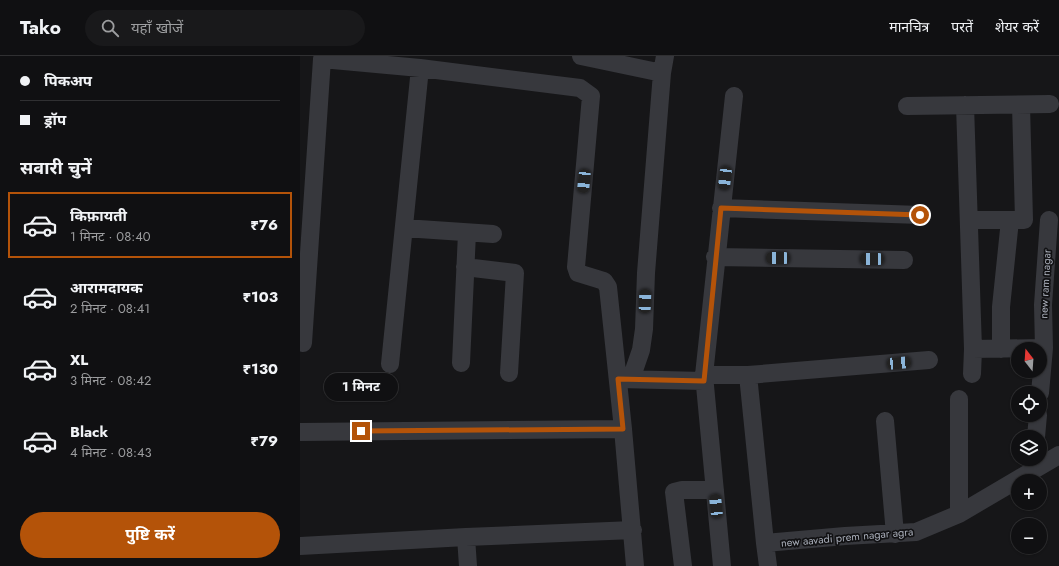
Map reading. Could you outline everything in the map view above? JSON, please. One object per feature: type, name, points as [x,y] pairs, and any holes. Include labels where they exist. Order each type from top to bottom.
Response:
[{"type":"street","points":[[581,56],[664,64],[646,273],[644,329],[641,350],[625,379]]},
{"type":"street","points":[[303,343],[322,57],[580,88],[591,96],[576,267],[578,273],[604,281],[608,287],[625,379],[623,429],[635,566]]},
{"type":"street","points":[[390,364],[420,68]]},
{"type":"street","points":[[722,566],[704,378],[715,257],[734,96]]},
{"type":"street","points":[[907,106],[1050,104]]},
{"type":"street","points":[[1001,349],[1001,307],[1017,220],[1021,105]]},
{"type":"street","points":[[965,106],[973,349],[972,374]]},
{"type":"street","points":[[721,208],[920,215]]},
{"type":"street","points":[[969,220],[1054,220]]},
{"type":"street","name":"new ram nagar","points":[[1044,342],[1043,305],[1054,220]]},
{"type":"street","points":[[404,228],[493,234]]},
{"type":"street","points":[[461,363],[467,233]]},
{"type":"street","points":[[715,257],[904,260]]},
{"type":"street","points":[[465,267],[515,273],[509,373]]},
{"type":"street","points":[[973,349],[1011,349]]},
{"type":"street","points":[[625,379],[704,378],[929,360]]},
{"type":"street","points":[[748,375],[765,543]]},
{"type":"street","points":[[959,399],[960,514]]},
{"type":"street","points":[[885,421],[895,534]]},
{"type":"street","points":[[300,432],[623,429]]},
{"type":"street","name":"new aavadi prem nagar agra","points":[[1047,460],[1059,455]]},
{"type":"street","name":"new aavadi prem nagar agra","points":[[768,566],[765,543],[916,532],[960,514],[1032,466]]},
{"type":"street","points":[[683,566],[674,492],[682,490],[715,490]]},
{"type":"street","points":[[300,546],[633,530]]},
{"type":"street","points":[[466,537],[468,566]]},
{"type":"route","points":[[361,431],[623,429],[618,379],[704,381],[708,327],[721,208],[920,215]]}]
